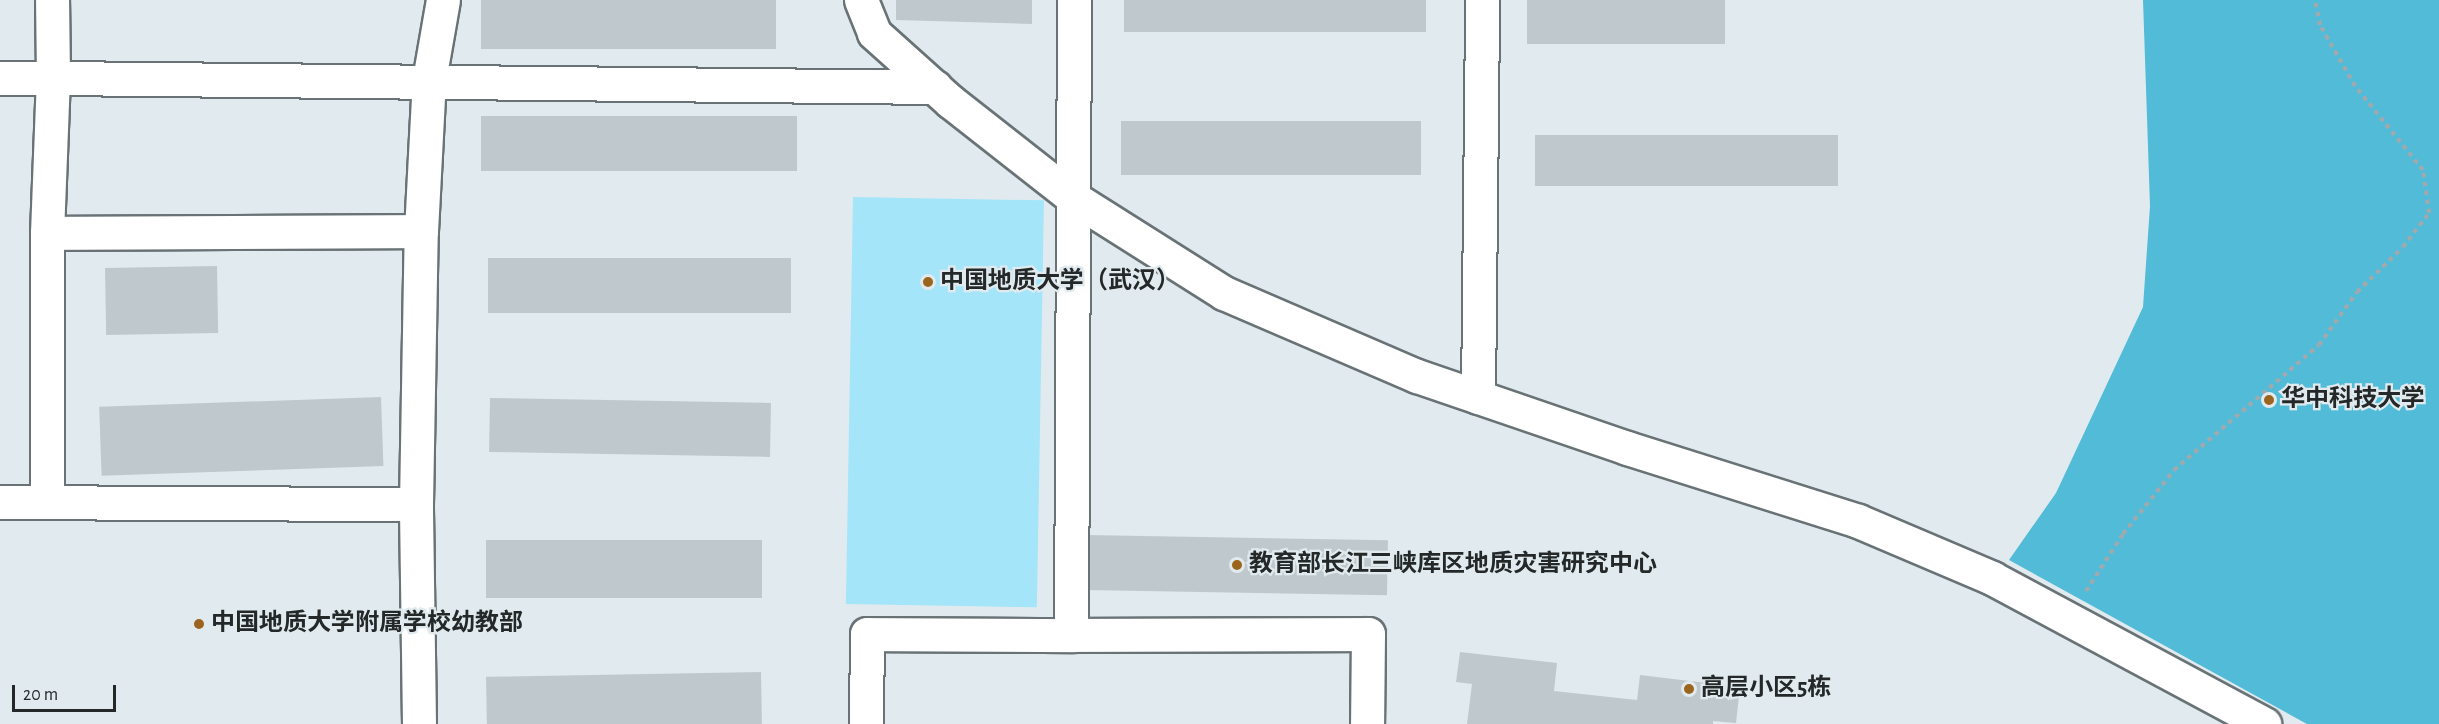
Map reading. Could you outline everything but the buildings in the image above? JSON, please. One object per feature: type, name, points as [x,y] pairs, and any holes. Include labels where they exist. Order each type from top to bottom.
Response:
[{"type":"street","points":[[47,502],[47,233],[53,78],[52,0]]},
{"type":"street","points":[[419,724],[417,504],[422,231],[429,80],[443,0]]},
{"type":"street","points":[[861,0],[874,33],[935,87],[1072,197],[1224,293],[1417,376],[1858,521],[1992,578],[2264,724]]},
{"type":"street","points":[[1071,635],[1074,0]]},
{"type":"street","points":[[1478,396],[1482,0]]},
{"type":"street","points":[[0,78],[429,80],[935,87]]},
{"type":"street","points":[[47,233],[422,231]]},
{"type":"street","points":[[0,502],[417,504]]},
{"type":"street","points":[[866,724],[867,634],[1368,634],[1367,724]]},
{"type":"path","points":[[2067,619],[2123,534],[2174,470],[2319,345],[2357,292],[2403,247],[2429,213],[2423,170],[2355,86],[2320,25],[2315,0]]},
{"type":"shaded area","name":"华中科技大学","points":[[2143,0],[2439,0],[2439,724],[2307,724],[2009,560],[2056,493],[2143,307],[2150,206]]},
{"type":"shaded area","points":[[853,197],[1044,200],[1037,607],[846,604]]},
{"type":"place","name":"中国地质大学（武汉）","points":[[928,282]]},
{"type":"place","name":"华中科技大学","points":[[2269,400]]},
{"type":"place","name":"教育部长江三峡库区地质灾害研究中心","points":[[1237,565]]},
{"type":"place","name":"中国地质大学附属学校幼教部","points":[[199,624]]},
{"type":"place","name":"高层小区5栋","points":[[1689,689]]}]
